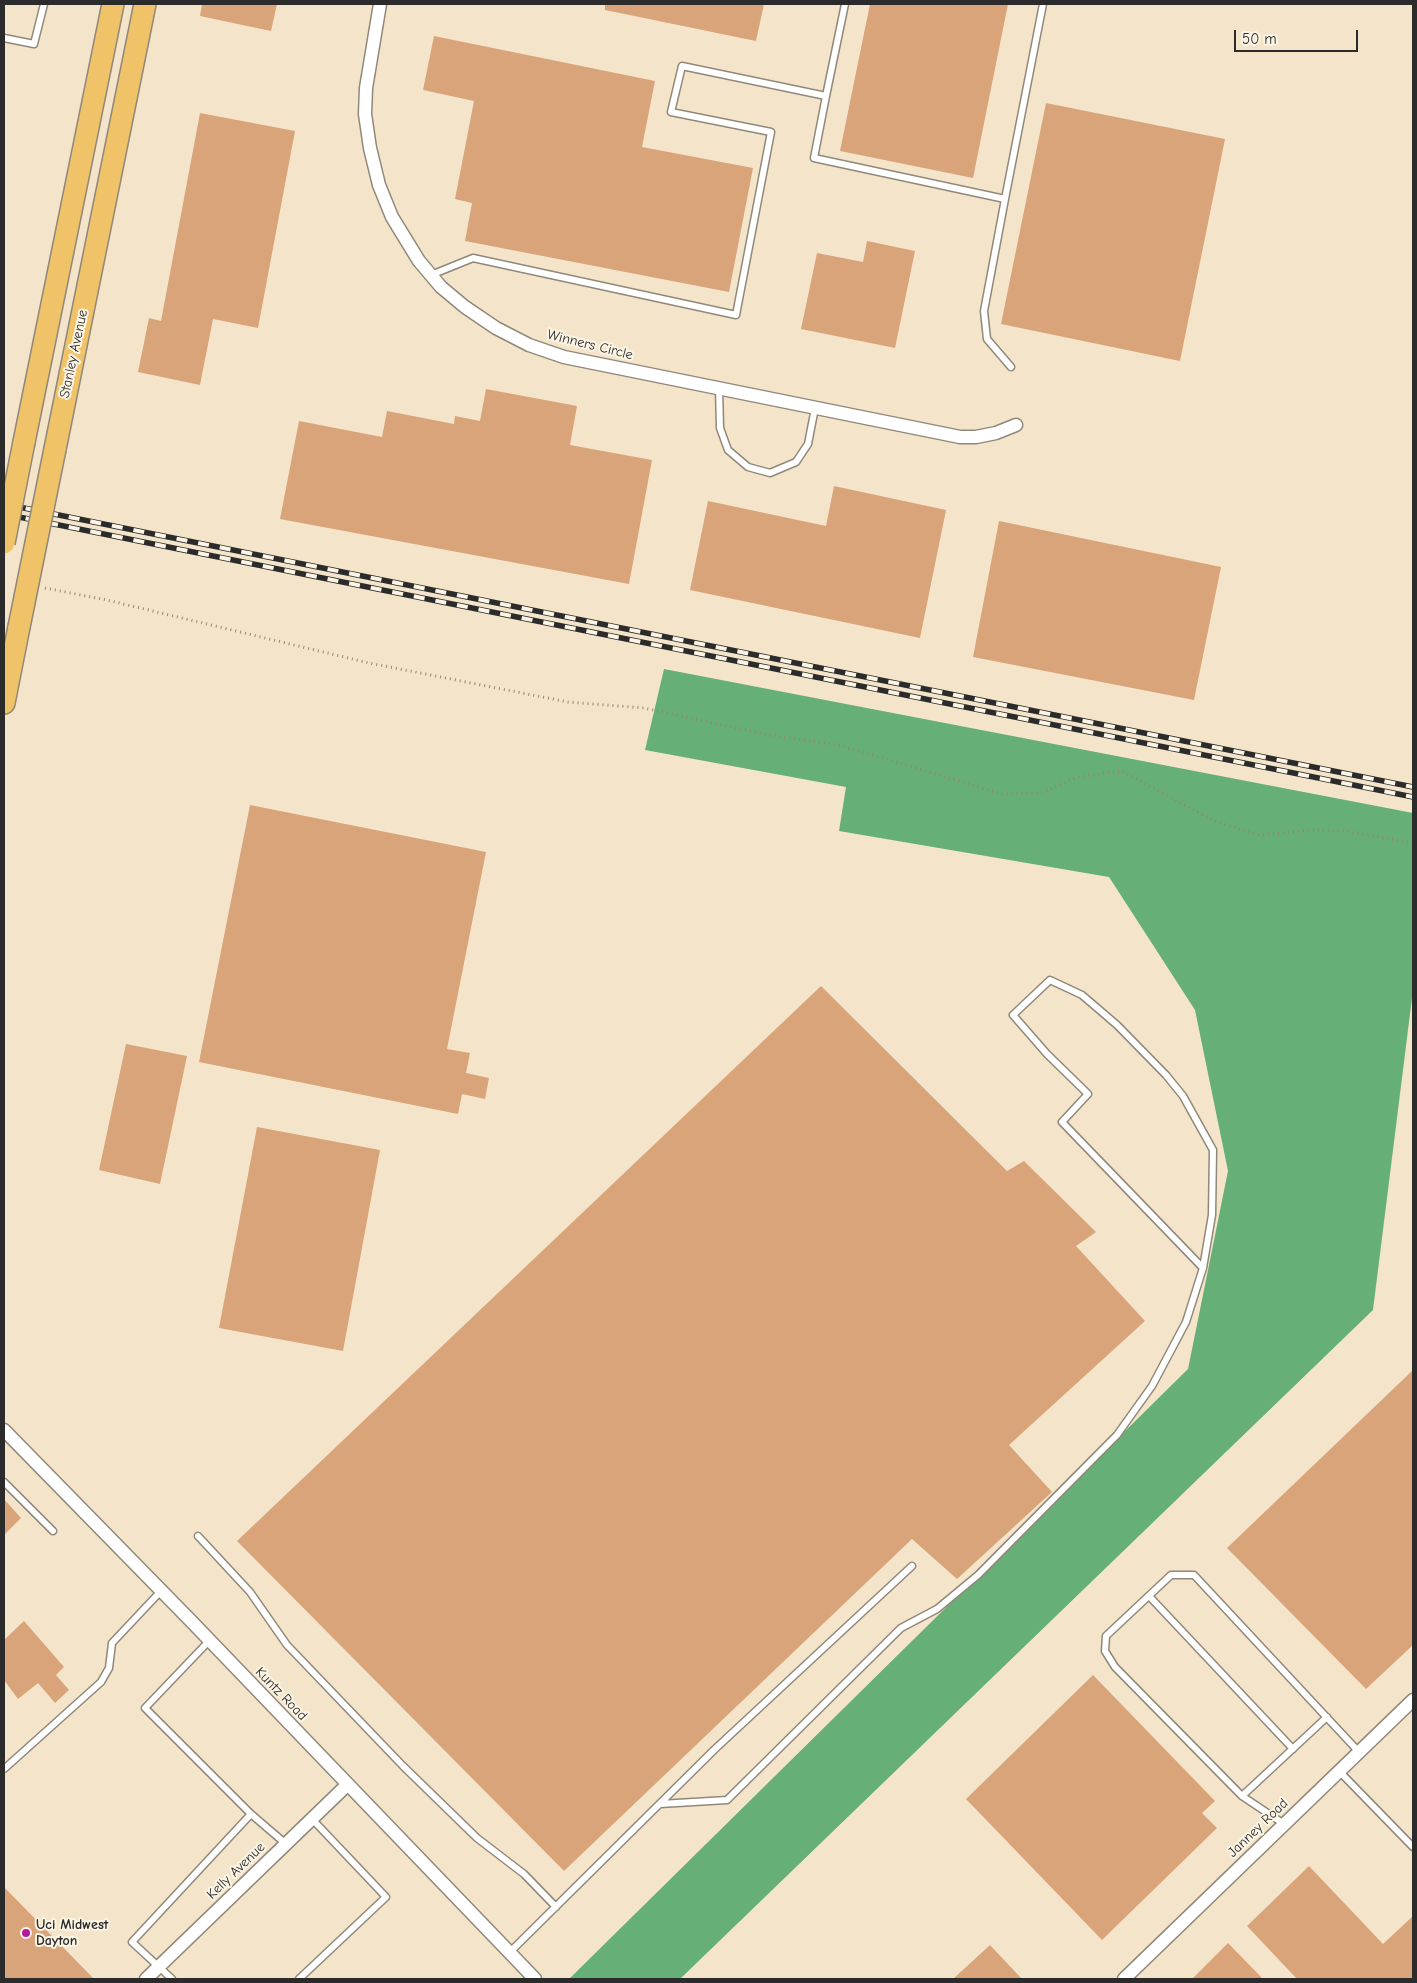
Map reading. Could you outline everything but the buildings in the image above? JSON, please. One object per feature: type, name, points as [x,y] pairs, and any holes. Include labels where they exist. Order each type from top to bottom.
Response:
[{"type":"main road","points":[[4,543],[113,4]]},
{"type":"main road","name":"Stanley Avenue","points":[[4,703],[145,4]]},
{"type":"street","name":"Winners Circle","points":[[380,4],[366,88],[365,114],[370,148],[379,185],[392,217],[408,246],[430,275],[465,308],[496,328],[529,345],[564,358],[960,437],[976,437],[996,433],[1016,425]]},
{"type":"street","name":"Kuntz Road","points":[[4,1430],[210,1640],[347,1785],[536,1979]]},
{"type":"street","name":"Janney Road","points":[[1124,1979],[1413,1700]]},
{"type":"street","name":"Kelly Avenue","points":[[146,1979],[347,1785]]},
{"type":"lane","points":[[4,38],[34,44],[44,4]]},
{"type":"lane","points":[[845,4],[814,158],[1005,200]]},
{"type":"lane","points":[[1011,367],[987,339],[984,311],[1042,4]]},
{"type":"lane","points":[[430,275],[473,258],[736,315],[771,132],[672,112],[682,66],[826,96]]},
{"type":"lane","points":[[719,388],[720,428],[728,450],[748,467],[770,473],[796,462],[808,444],[814,408]]},
{"type":"lane","points":[[660,1804],[727,1800],[901,1628],[937,1609],[978,1575],[1116,1435],[1152,1386],[1186,1322],[1203,1268],[1212,1215],[1213,1150],[1183,1096],[1166,1075],[1117,1025],[1082,995],[1050,980],[1013,1015],[1088,1094],[1062,1122],[1203,1268]]},
{"type":"lane","points":[[4,1482],[53,1531]]},
{"type":"lane","points":[[198,1536],[250,1592],[287,1644],[403,1766],[477,1838],[524,1874],[556,1907]]},
{"type":"lane","points":[[510,1952],[716,1749],[912,1566]]},
{"type":"lane","points":[[1284,1824],[1242,1796],[1115,1667],[1105,1651],[1106,1636],[1171,1575],[1194,1575],[1359,1752]]},
{"type":"lane","points":[[4,1769],[101,1682],[109,1668],[112,1643],[161,1591]]},
{"type":"lane","points":[[1149,1596],[1293,1749]]},
{"type":"lane","points":[[210,1640],[145,1708],[251,1814],[286,1844]]},
{"type":"lane","points":[[1242,1796],[1327,1717]]},
{"type":"lane","points":[[1339,1771],[1413,1847]]},
{"type":"lane","points":[[172,1979],[132,1942],[251,1814]]},
{"type":"lane","points":[[299,1979],[386,1897],[312,1819]]},
{"type":"path","points":[[41,588],[107,600],[407,671],[568,702],[644,708],[768,735],[839,745],[1002,794],[1040,793],[1078,777],[1122,771],[1214,821],[1260,835],[1311,830],[1346,831],[1413,843]]},
{"type":"green space","points":[[664,669],[1413,813],[1413,990],[1373,1310],[680,1979],[569,1979],[1188,1369],[1228,1171],[1195,1010],[1109,877],[839,831],[846,787],[645,750]]},
{"type":"railway","points":[[4,504],[1413,787]]},
{"type":"railway","points":[[4,514],[1413,797]]},
{"type":"place","name":"Uci Midwest Dayton","points":[[26,1933]]}]
